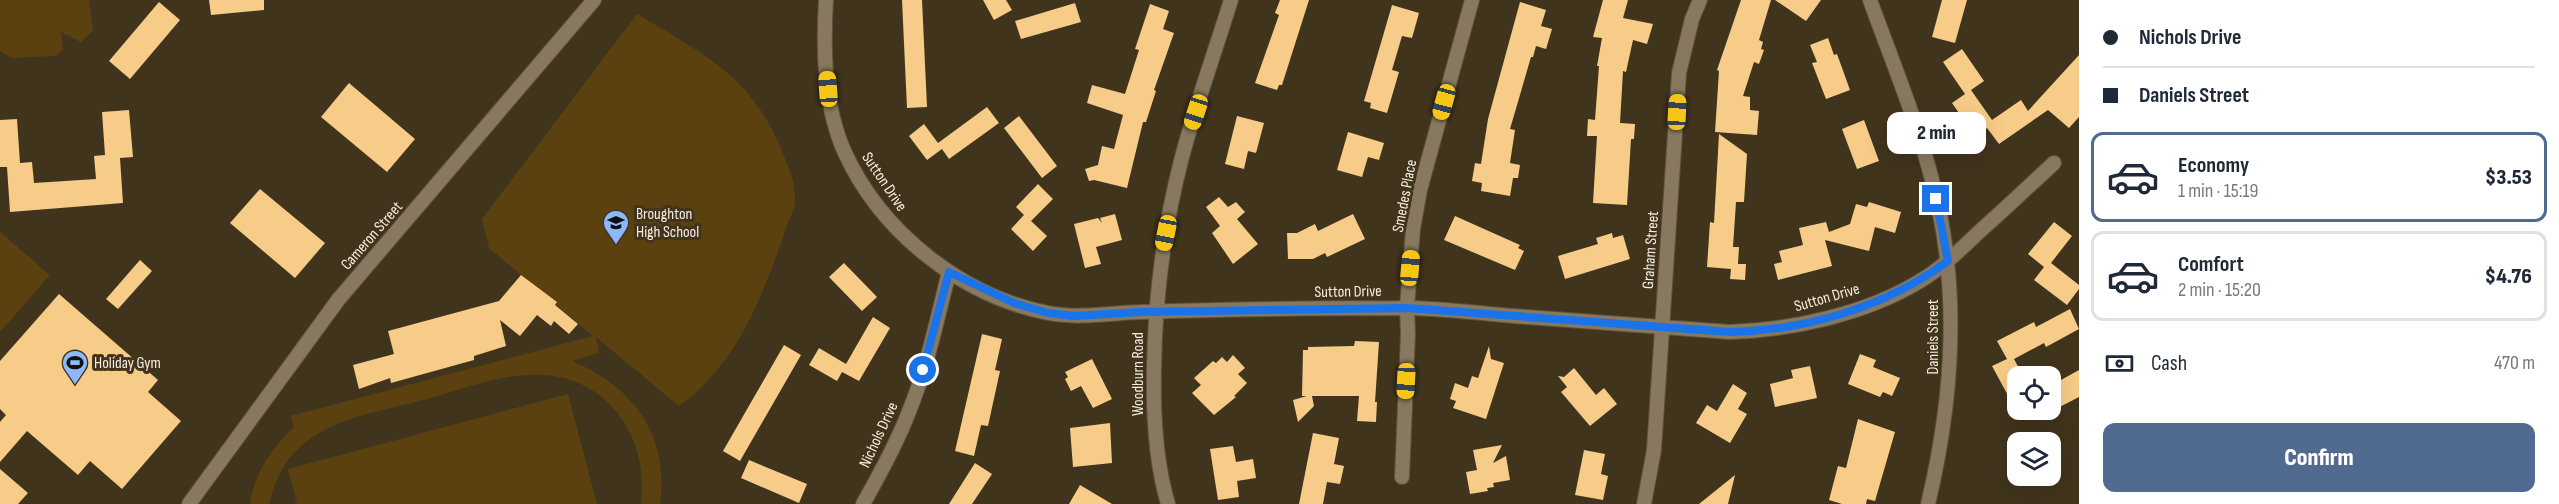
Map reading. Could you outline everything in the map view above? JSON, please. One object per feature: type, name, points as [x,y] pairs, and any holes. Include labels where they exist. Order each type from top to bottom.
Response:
[{"type":"street","name":"Cameron Street","points":[[189,504],[338,300],[594,0]]},
{"type":"street","name":"Sutton Drive","points":[[826,0],[825,56],[828,89],[835,122],[845,153],[879,208],[917,248],[949,272],[1006,299],[1048,313],[1074,316],[1155,312],[1407,308],[1742,332],[1817,321],[1887,297],[1919,282],[1948,261],[2054,163]]},
{"type":"street","name":"Woodburn Road","points":[[1168,504],[1157,449],[1154,407],[1155,312],[1163,252],[1182,157],[1231,0]]},
{"type":"street","name":"Smedes Place","points":[[1402,477],[1407,308],[1413,229],[1420,190],[1472,0]]},
{"type":"street","name":"Graham Street","points":[[1644,504],[1654,450],[1679,73],[1692,19],[1700,0]]},
{"type":"street","name":"Daniels Street","points":[[1870,0],[1932,178],[1948,261],[1951,307],[1950,382],[1940,455],[1928,504]]},
{"type":"street","name":"Nichols Drive","points":[[863,504],[889,458],[909,412],[923,370],[949,272]]},
{"type":"shaded area","points":[[0,0],[89,0],[93,31],[81,42],[61,32],[63,49],[56,56],[11,58],[0,51]]},
{"type":"shaded area","points":[[637,14],[683,41],[723,69],[756,103],[770,125],[782,151],[793,181],[795,194],[793,210],[776,258],[748,323],[718,369],[679,406],[596,337],[599,353],[572,361],[613,385],[643,416],[659,456],[660,504],[641,504],[642,480],[639,457],[631,435],[620,416],[605,399],[565,378],[525,375],[479,384],[360,416],[331,427],[305,443],[292,455],[274,486],[269,504],[250,504],[255,482],[265,462],[278,443],[294,427],[291,416],[593,336],[489,248],[482,219]]},
{"type":"shaded area","points":[[0,232],[50,275],[0,332]]},
{"type":"shaded area","points":[[568,394],[597,504],[297,504],[288,469]]},
{"type":"building","points":[[209,0],[264,0],[264,10],[211,15]]},
{"type":"building","points":[[902,0],[922,0],[927,107],[907,108]]},
{"type":"building","points":[[983,0],[1006,0],[1012,10],[994,20]]},
{"type":"building","points":[[1280,0],[1309,0],[1282,85],[1279,85],[1277,90],[1255,83],[1279,15],[1275,13]]},
{"type":"building","points":[[1603,0],[1628,0],[1623,18],[1653,24],[1647,44],[1633,40],[1626,72],[1623,71],[1620,123],[1635,124],[1634,139],[1631,139],[1627,205],[1593,203],[1597,136],[1587,136],[1588,119],[1595,120],[1599,66],[1597,66],[1602,38],[1593,37]]},
{"type":"building","points":[[1741,0],[1771,0],[1759,40],[1763,42],[1761,49],[1764,50],[1759,64],[1754,62],[1743,96],[1750,97],[1750,110],[1759,111],[1757,135],[1715,132],[1719,71],[1717,70]]},
{"type":"building","points":[[1775,0],[1821,0],[1806,21]]},
{"type":"building","points":[[1942,0],[1967,0],[1955,43],[1932,37]]},
{"type":"building","points":[[159,2],[180,20],[130,79],[109,61]]},
{"type":"building","points":[[1520,2],[1546,10],[1541,26],[1552,29],[1546,49],[1536,46],[1533,57],[1531,57],[1510,129],[1515,130],[1510,163],[1520,165],[1518,178],[1513,178],[1510,196],[1481,191],[1482,183],[1472,181],[1475,163],[1481,164],[1488,119]]},
{"type":"building","points":[[1075,3],[1081,22],[1021,39],[1015,21]]},
{"type":"building","points":[[1150,4],[1169,11],[1163,29],[1174,33],[1154,90],[1156,91],[1146,122],[1143,122],[1127,188],[1094,180],[1089,181],[1085,169],[1098,165],[1102,146],[1114,149],[1123,115],[1087,103],[1092,85],[1125,94],[1139,50],[1135,49]]},
{"type":"building","points":[[1392,5],[1419,13],[1412,38],[1402,36],[1392,70],[1399,72],[1387,113],[1370,108],[1371,103],[1364,101]]},
{"type":"building","points":[[1828,38],[1834,55],[1837,54],[1850,90],[1826,99],[1812,63],[1817,62],[1810,45]]},
{"type":"building","points":[[1962,49],[1984,81],[1971,90],[1992,120],[2021,100],[2028,111],[2079,55],[2079,117],[2069,128],[2048,110],[1999,144],[1987,128],[1975,136],[1952,103],[1965,94],[1943,62]]},
{"type":"building","points":[[349,83],[415,139],[387,172],[321,117]]},
{"type":"building","points":[[987,107],[999,123],[949,159],[942,149],[927,160],[909,136],[924,124],[938,143]]},
{"type":"building","points":[[129,110],[133,157],[120,158],[123,203],[10,212],[7,167],[0,167],[0,120],[17,119],[20,163],[32,162],[34,183],[96,179],[94,156],[105,155],[102,112]]},
{"type":"building","points":[[1019,116],[1057,166],[1042,178],[1004,128]]},
{"type":"building","points":[[1237,116],[1264,123],[1256,153],[1248,151],[1244,169],[1225,164]]},
{"type":"building","points":[[1864,120],[1879,161],[1857,169],[1842,129]]},
{"type":"building","points":[[1348,132],[1384,143],[1379,160],[1368,157],[1362,177],[1337,170]]},
{"type":"building","points":[[1719,134],[1747,154],[1744,202],[1736,202],[1733,247],[1739,247],[1738,264],[1746,264],[1745,280],[1730,279],[1731,269],[1707,267],[1710,222],[1714,223]]},
{"type":"building","points":[[1038,184],[1053,199],[1031,221],[1047,236],[1033,251],[1011,229],[1024,215],[1016,207]]},
{"type":"building","points":[[260,189],[325,243],[295,278],[230,223]]},
{"type":"building","points":[[1219,197],[1228,207],[1236,202],[1245,212],[1237,219],[1258,244],[1233,264],[1212,233],[1220,226],[1206,207]]},
{"type":"building","points":[[1869,202],[1901,212],[1895,233],[1875,227],[1869,251],[1825,240],[1832,266],[1778,280],[1774,264],[1782,262],[1779,251],[1803,245],[1799,228],[1826,222],[1829,232],[1850,224],[1856,204],[1867,207]]},
{"type":"building","points":[[1115,214],[1122,240],[1096,247],[1101,264],[1085,268],[1074,224],[1098,218],[1102,223],[1100,218]]},
{"type":"building","points":[[1353,214],[1365,239],[1327,257],[1325,253],[1313,259],[1288,259],[1287,233],[1297,233],[1315,224],[1318,231]]},
{"type":"building","points":[[1455,216],[1520,245],[1518,248],[1524,251],[1515,270],[1444,240]]},
{"type":"building","points":[[2054,222],[2072,236],[2051,263],[2079,285],[2079,289],[2067,305],[2034,280],[2044,267],[2028,254]]},
{"type":"building","points":[[1612,233],[1613,238],[1623,235],[1630,259],[1565,279],[1558,256],[1598,244],[1596,238]]},
{"type":"building","points":[[140,260],[152,271],[118,309],[106,299]]},
{"type":"building","points":[[844,263],[877,297],[862,311],[829,277]]},
{"type":"building","points":[[521,275],[557,302],[555,305],[578,324],[569,334],[554,321],[551,326],[537,315],[520,336],[500,320],[506,346],[474,356],[474,360],[391,383],[390,378],[359,389],[353,365],[394,354],[388,331],[499,301]]},
{"type":"building","name":"Holiday Gym","points":[[59,294],[158,380],[148,392],[181,421],[122,489],[90,461],[78,475],[27,431],[0,462],[0,422],[6,415],[0,409],[0,361]]},
{"type":"building","points":[[2070,309],[2079,329],[2046,347],[2044,343],[2014,359],[2018,366],[2007,366],[2007,394],[1992,366],[2007,359],[1997,341],[2034,322],[2036,327]]},
{"type":"building","points":[[873,317],[890,328],[859,381],[842,372],[837,381],[809,365],[819,348],[846,364]]},
{"type":"building","points":[[982,334],[1002,339],[995,370],[1000,371],[988,426],[981,425],[974,456],[955,451]]},
{"type":"building","points":[[1355,341],[1379,342],[1376,422],[1357,421],[1359,396],[1312,396],[1314,406],[1298,422],[1293,400],[1307,396],[1302,396],[1303,350],[1308,350],[1308,347],[1354,346]]},
{"type":"building","points":[[784,345],[801,355],[740,461],[723,451]]},
{"type":"building","points":[[1489,346],[1491,359],[1504,363],[1486,419],[1453,408],[1456,401],[1450,399],[1455,383],[1468,388],[1472,376],[1478,378]]},
{"type":"building","points":[[1860,354],[1876,360],[1873,367],[1900,378],[1892,396],[1883,392],[1880,397],[1848,384]]},
{"type":"building","points":[[1233,355],[1245,368],[1238,374],[1247,383],[1234,396],[1236,397],[1214,415],[1192,393],[1201,385],[1194,378],[1213,361],[1216,363],[1222,357],[1227,362]]},
{"type":"building","points":[[1092,359],[1112,399],[1093,408],[1081,386],[1071,391],[1065,379],[1068,377],[1065,372]]},
{"type":"building","points":[[1810,366],[1817,398],[1775,407],[1770,384],[1793,378],[1791,370]]},
{"type":"building","points":[[1574,368],[1596,395],[1604,388],[1617,404],[1590,426],[1561,392],[1567,387],[1558,376],[1564,377]]},
{"type":"building","points":[[2079,370],[2079,397],[2061,406],[2061,380]]},
{"type":"building","points":[[1733,384],[1747,393],[1738,409],[1747,414],[1730,443],[1696,423],[1707,405],[1717,411]]},
{"type":"building","points":[[1858,419],[1895,432],[1875,501],[1867,499],[1866,504],[1842,504],[1829,500],[1838,466],[1846,468]]},
{"type":"building","points":[[1110,423],[1112,463],[1073,467],[1070,428]]},
{"type":"building","points":[[1313,433],[1339,438],[1334,464],[1344,466],[1340,484],[1327,482],[1323,504],[1299,504]]},
{"type":"building","points":[[1502,445],[1493,463],[1506,456],[1510,480],[1493,483],[1494,487],[1487,488],[1488,491],[1470,494],[1466,472],[1477,470],[1473,450]]},
{"type":"building","points":[[1233,446],[1236,462],[1253,459],[1256,478],[1237,481],[1239,497],[1218,500],[1210,449]]},
{"type":"building","points":[[1584,450],[1605,454],[1601,474],[1608,476],[1603,500],[1575,495]]},
{"type":"building","points":[[749,460],[807,484],[799,503],[741,478]]},
{"type":"building","points":[[975,463],[992,474],[972,504],[949,504]]},
{"type":"building","points":[[0,469],[28,493],[18,504],[0,504]]},
{"type":"building","points":[[1735,475],[1728,504],[1699,504]]},
{"type":"building","points":[[1080,485],[1112,504],[1069,504]]},
{"type":"place","name":"Broughton High School","points":[[616,246]]},
{"type":"place","name":"Holiday Gym","points":[[75,386]]},
{"type":"route","points":[[923,370],[949,272],[980,288],[1031,309],[1074,316],[1140,312],[1407,308],[1754,332],[1817,321],[1857,309],[1919,282],[1948,261],[1936,199]]}]
